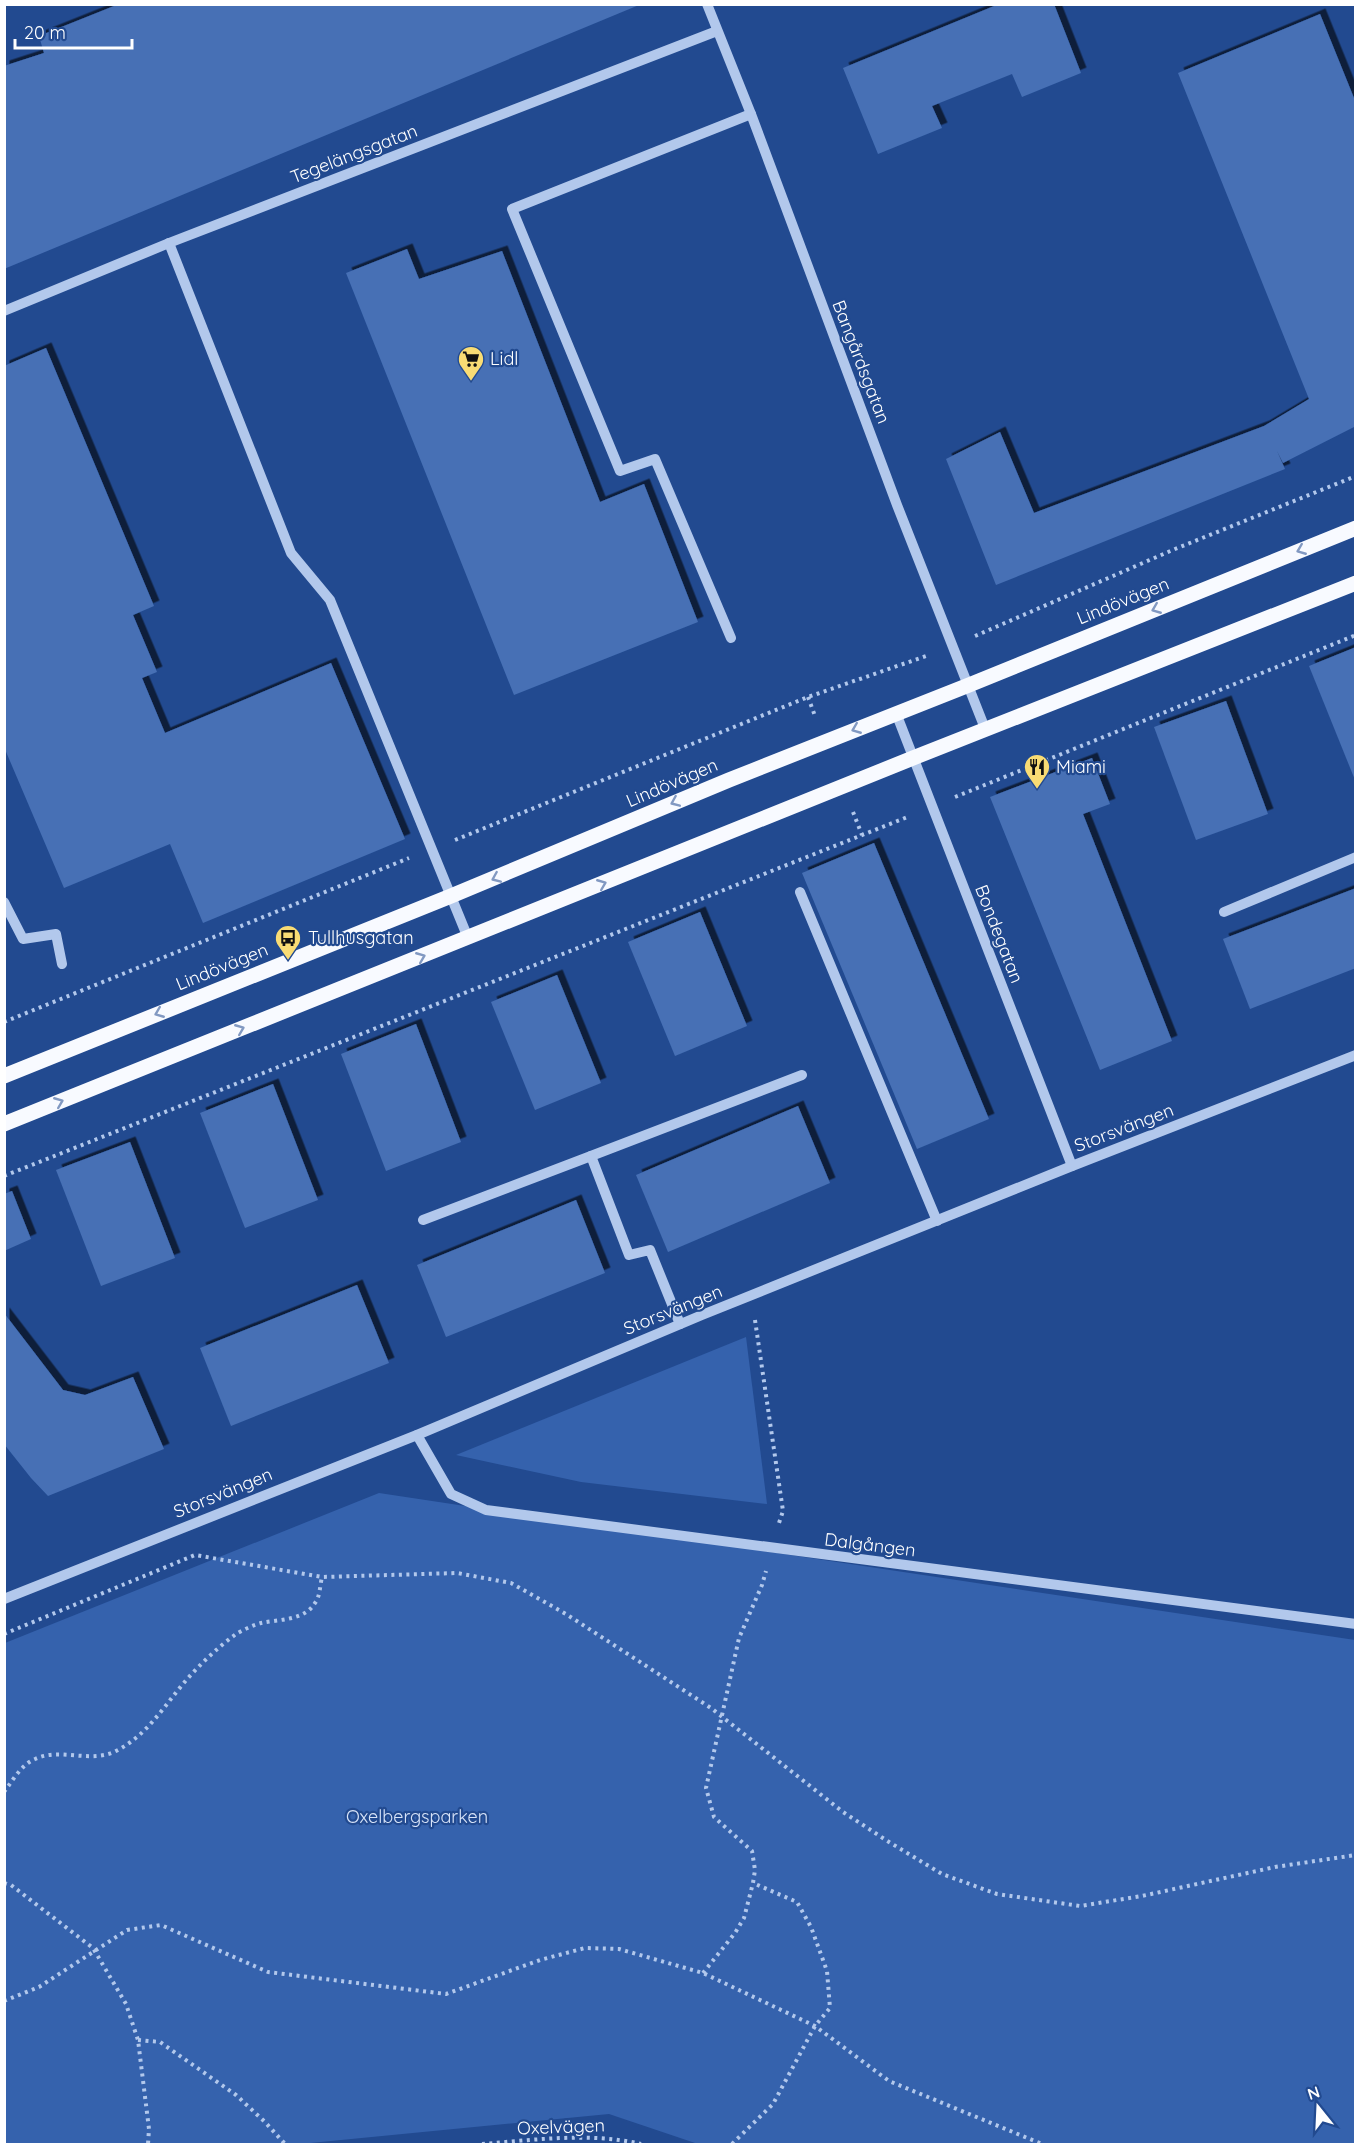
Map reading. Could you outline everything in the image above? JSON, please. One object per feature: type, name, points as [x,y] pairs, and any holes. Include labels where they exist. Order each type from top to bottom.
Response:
[{"type":"main road","name":"Lindövägen","points":[[4,1076],[451,896],[719,784],[1356,528]]},
{"type":"main road","points":[[4,1124],[914,758],[1356,584]]},
{"type":"street","name":"Bangårdsgatan","points":[[707,4],[986,731]]},
{"type":"street","name":"Tegelängsgatan","points":[[4,311],[169,243],[717,31]]},
{"type":"street","points":[[731,638],[655,459],[620,471],[512,209],[751,114]]},
{"type":"street","points":[[169,243],[291,553],[330,600],[468,938]]},
{"type":"street","name":"Bondegatan","points":[[896,713],[1072,1166]]},
{"type":"street","points":[[1224,912],[1356,857]]},
{"type":"street","points":[[800,892],[937,1221]]},
{"type":"street","points":[[4,902],[22,939],[56,934],[62,964]]},
{"type":"street","name":"Storsvängen","points":[[4,1599],[417,1434],[680,1324],[1072,1166],[1356,1055]]},
{"type":"street","points":[[423,1220],[802,1076]]},
{"type":"street","points":[[591,1156],[629,1255],[650,1250],[680,1324]]},
{"type":"street","name":"Dalgången","points":[[417,1434],[451,1494],[486,1510],[1356,1624]]},
{"type":"path","points":[[4,1022],[808,697],[952,646],[1175,549],[1356,476]]},
{"type":"path","points":[[4,1176],[932,807],[1356,635]]},
{"type":"path","points":[[703,1973],[744,1918],[753,1883],[752,1851],[714,1817],[706,1788],[718,1742],[739,1638],[762,1586],[783,1511],[750,1296]]},
{"type":"path","points":[[4,1634],[195,1555],[322,1577],[457,1573],[511,1583],[566,1614],[722,1716],[843,1812],[889,1842],[942,1874],[997,1894],[1080,1906],[1142,1896],[1275,1867],[1356,1855]]},
{"type":"path","points":[[4,1792],[21,1769],[35,1758],[56,1755],[89,1757],[113,1752],[135,1740],[153,1723],[183,1683],[237,1634],[259,1623],[282,1621],[305,1613],[316,1603],[322,1577]]},
{"type":"path","points":[[4,1883],[29,1899],[93,1948],[126,2004],[138,2040],[149,2129],[148,2145]]},
{"type":"path","points":[[732,2145],[773,2104],[815,2026],[830,2008],[827,1971],[811,1927],[797,1902],[753,1883]]},
{"type":"path","points":[[4,2001],[39,1987],[127,1930],[160,1925],[268,1972],[446,1994],[540,1960],[585,1948],[619,1949],[703,1973],[815,2026],[889,2081],[1042,2145]]},
{"type":"path","points":[[138,2040],[160,2043],[236,2095],[265,2122],[285,2145]]},
{"type":"path","name":"Oxelvägen","points":[[482,2145],[535,2140],[616,2138],[641,2145]]},
{"type":"green space","points":[[746,1337],[767,1504],[581,1482],[456,1455]]},
{"type":"green space","name":"Oxelbergsparken","points":[[379,1493],[1355,1640],[1355,2144],[698,2144],[609,2114],[300,2144],[5,2144],[5,1643]]},
{"type":"building","points":[[119,4],[639,5],[4,269],[4,66],[44,53],[39,36]]},
{"type":"building","points":[[999,4],[1054,4],[1081,73],[1022,97],[1012,74],[932,106],[942,128],[878,154],[843,68]]},
{"type":"building","points":[[1320,14],[1356,103],[1356,426],[1283,463],[1277,451],[1285,469],[996,585],[946,459],[1000,432],[1034,513],[1264,426],[1309,399],[1178,73]]},
{"type":"building","name":"Lidl","points":[[407,249],[419,279],[502,251],[600,502],[644,484],[698,622],[514,695],[346,273]]},
{"type":"building","points":[[46,348],[154,606],[133,615],[157,672],[142,678],[165,733],[331,663],[405,839],[203,923],[170,844],[64,888],[4,747],[4,366]]},
{"type":"building","points":[[1356,647],[1356,780],[1355,780],[1309,666]]},
{"type":"building","points":[[1226,701],[1268,814],[1196,840],[1154,727]]},
{"type":"building","points":[[1092,758],[1110,804],[1083,814],[1172,1041],[1100,1070],[990,797]]},
{"type":"building","points":[[874,843],[989,1119],[917,1149],[802,873]]},
{"type":"building","points":[[1356,888],[1356,968],[1250,1009],[1223,939]]},
{"type":"building","points":[[700,912],[747,1026],[675,1056],[628,942]]},
{"type":"building","points":[[557,975],[601,1083],[535,1110],[491,1002]]},
{"type":"building","points":[[416,1024],[461,1142],[386,1171],[341,1054]]},
{"type":"building","points":[[273,1084],[318,1200],[245,1228],[200,1113]]},
{"type":"building","points":[[798,1106],[830,1183],[668,1252],[636,1175]]},
{"type":"building","points":[[130,1142],[175,1258],[101,1286],[56,1170]]},
{"type":"building","points":[[12,1191],[31,1239],[4,1251],[4,1194]]},
{"type":"building","points":[[576,1200],[605,1273],[446,1337],[417,1265]]},
{"type":"building","points":[[357,1285],[389,1363],[231,1426],[200,1348]]},
{"type":"building","points":[[4,1313],[63,1390],[85,1395],[133,1377],[164,1449],[48,1496],[4,1444]]},
{"type":"place","name":"Lidl","points":[[471,382]]},
{"type":"place","name":"Miami","points":[[1037,790]]},
{"type":"place","name":"Tullhusgatan","points":[[288,961]]}]
